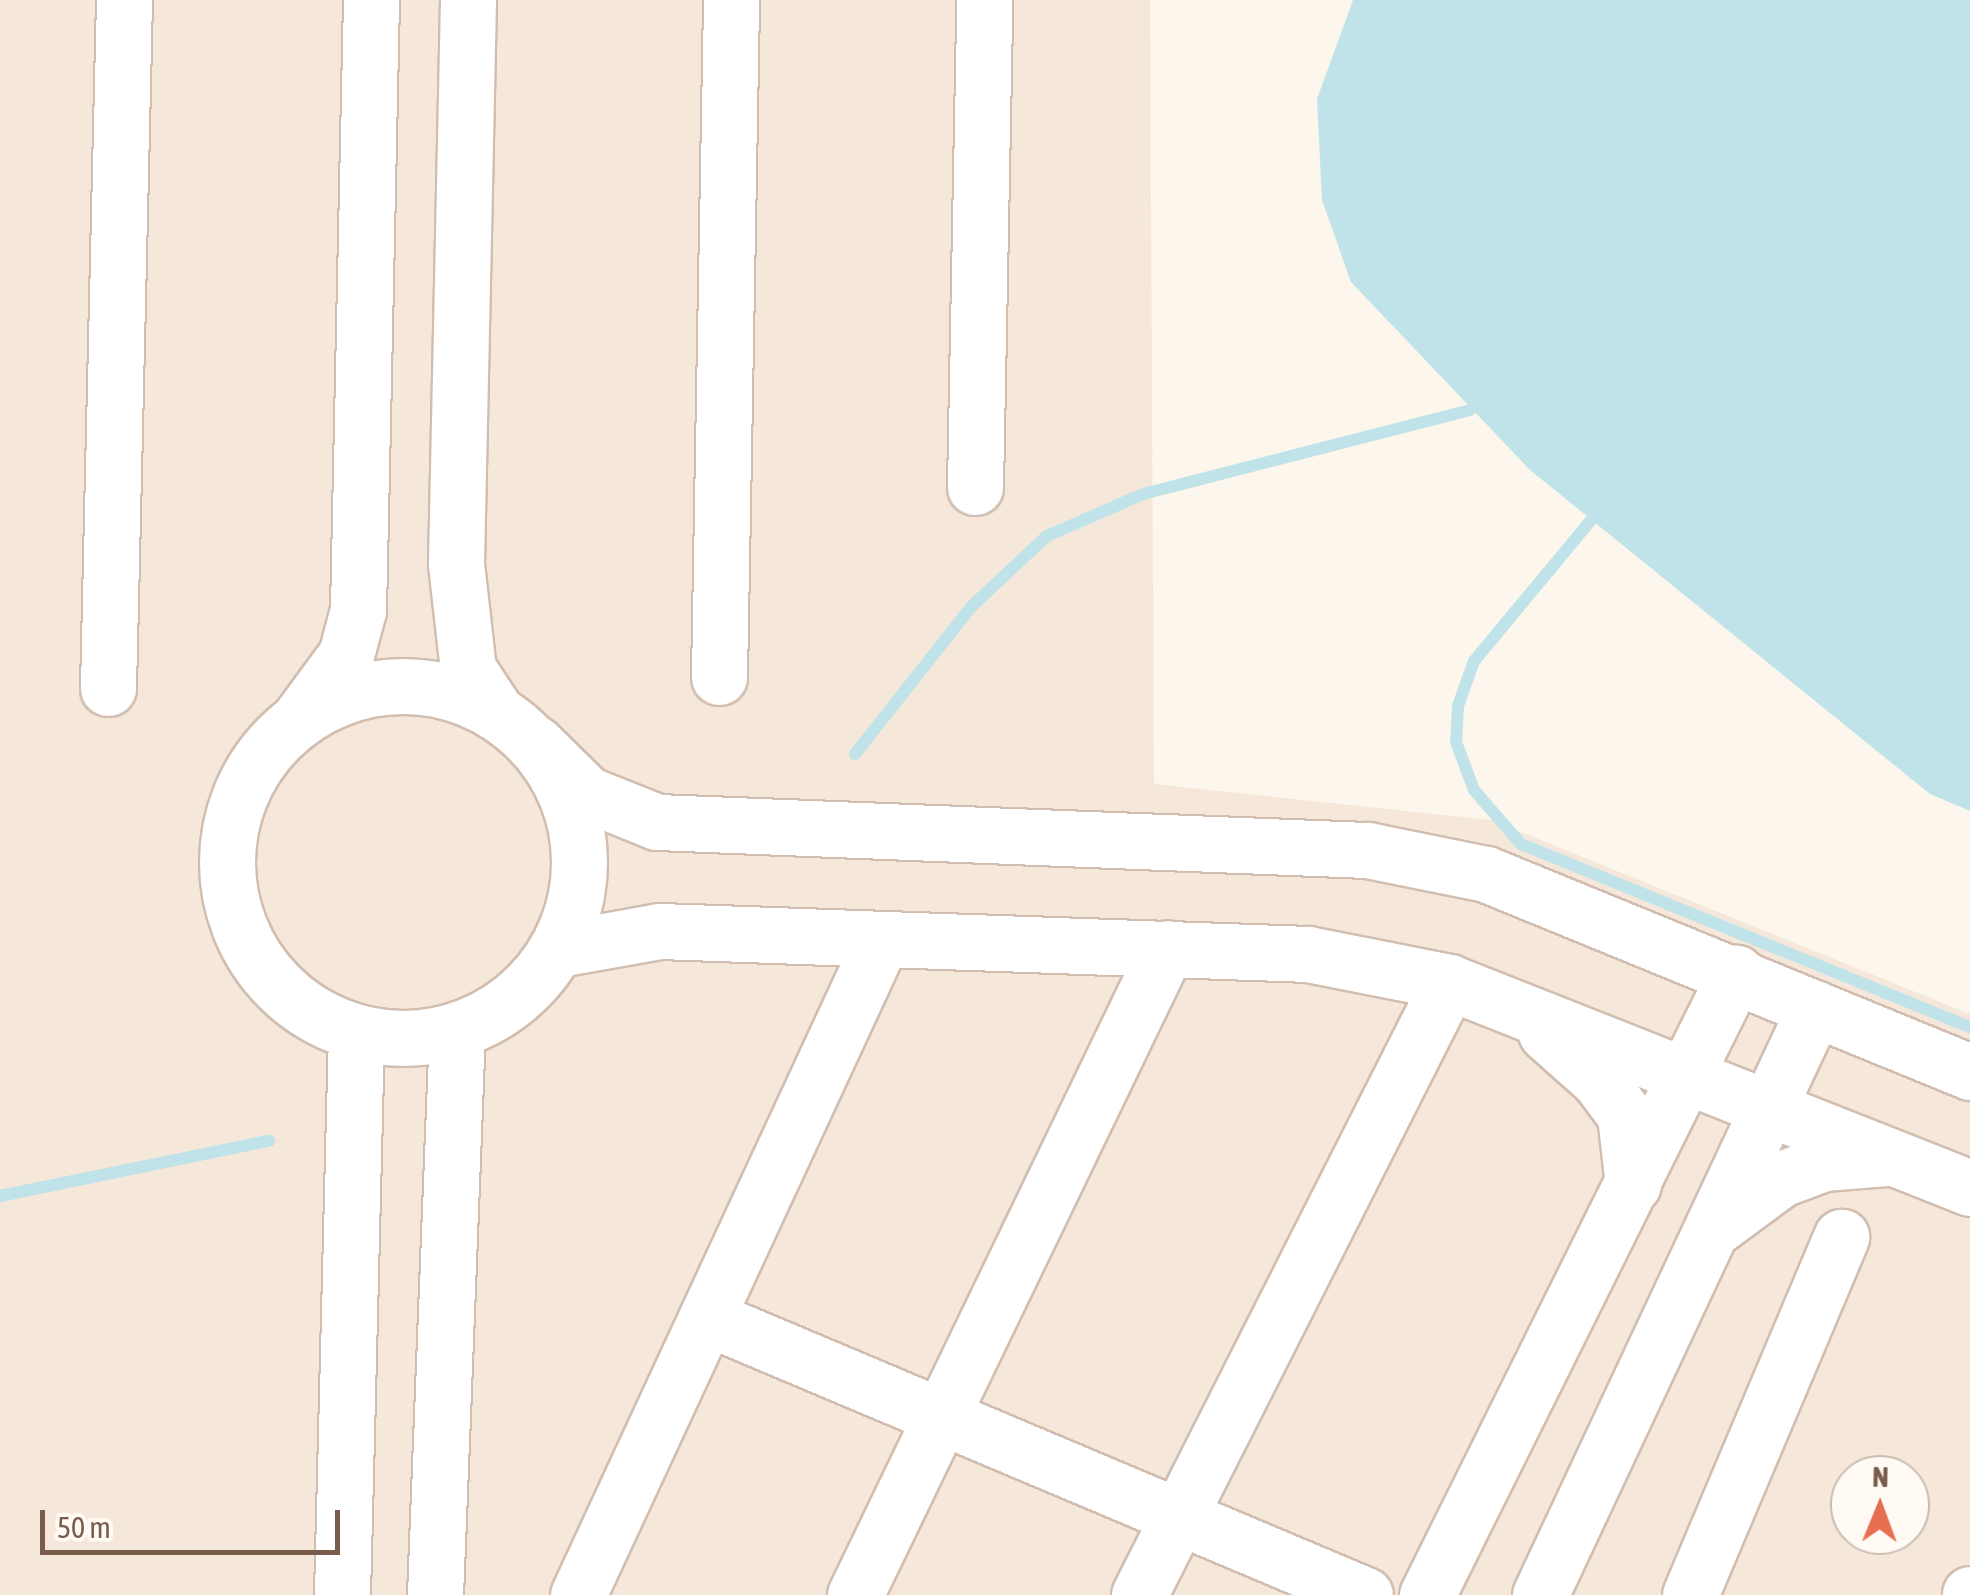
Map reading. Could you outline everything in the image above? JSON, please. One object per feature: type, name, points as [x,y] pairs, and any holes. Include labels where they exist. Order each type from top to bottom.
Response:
[{"type":"street","points":[[108,688],[124,0]]},
{"type":"street","points":[[371,0],[358,610],[346,656],[299,719],[256,762],[231,818],[226,879],[242,938],[277,988],[356,1035],[437,1036],[486,1019],[527,990],[558,949],[578,897],[580,842],[565,789],[535,743]]},
{"type":"street","points":[[468,0],[456,564],[468,669],[493,707],[588,794],[657,822],[1367,850],[1486,874],[1736,973],[1970,1072]]},
{"type":"street","points":[[719,677],[732,0]]},
{"type":"street","points":[[974,487],[984,0]]},
{"type":"street","points":[[299,719],[341,696],[388,686],[436,689],[493,707]]},
{"type":"street","points":[[558,949],[660,931],[1308,954],[1449,982],[1970,1188]]},
{"type":"street","points":[[578,1595],[882,939]]},
{"type":"street","points":[[855,1595],[945,1416],[1167,948]]},
{"type":"street","points":[[1427,1595],[1736,973]]},
{"type":"street","points":[[1139,1595],[1449,982]]},
{"type":"street","points":[[1540,1595],[1814,1008]]},
{"type":"street","points":[[1522,1011],[1599,1080],[1625,1116],[1632,1185]]},
{"type":"street","points":[[435,1595],[457,1029]]},
{"type":"street","points":[[342,1595],[356,1035]]},
{"type":"street","points":[[1710,1232],[1782,1179],[1824,1163],[1892,1158]]},
{"type":"street","points":[[1690,1595],[1841,1237]]},
{"type":"street","points":[[708,1318],[1365,1595]]},
{"type":"shaded area","points":[[0,0],[1150,0],[1154,784],[1491,820],[1970,1014],[1970,1595],[0,1595]]},
{"type":"water","points":[[1353,0],[1970,0],[1970,811],[1930,794],[1530,470],[1351,282],[1322,200],[1317,99]]},
{"type":"waterway","points":[[855,754],[971,607],[1047,536],[1143,494],[1469,410]]},
{"type":"waterway","points":[[1592,519],[1474,661],[1458,706],[1456,742],[1474,790],[1521,844],[1970,1027]]},
{"type":"waterway","points":[[0,1196],[269,1141]]}]
